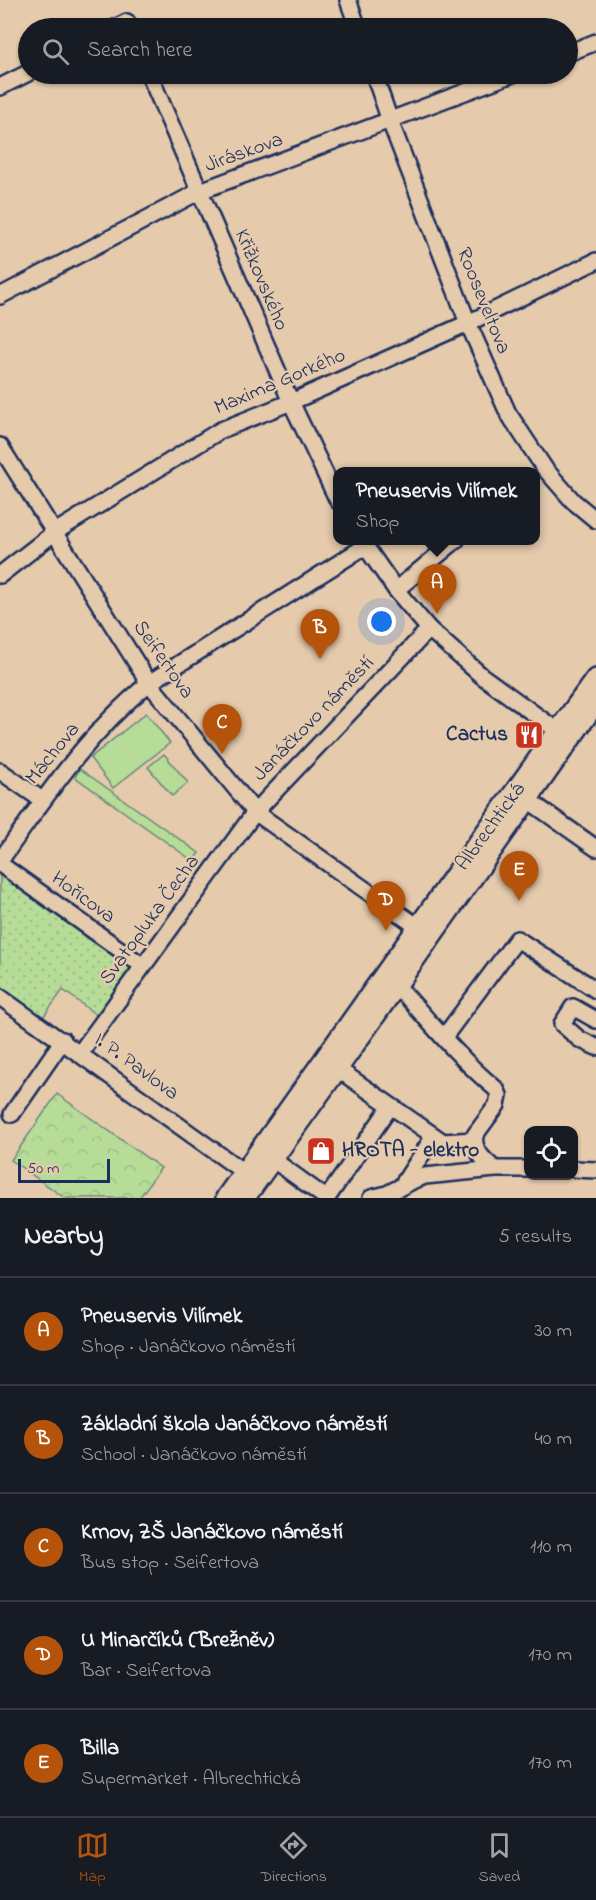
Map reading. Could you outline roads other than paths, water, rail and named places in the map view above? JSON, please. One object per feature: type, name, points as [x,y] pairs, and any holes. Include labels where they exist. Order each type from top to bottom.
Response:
[{"type":"main road","name":"Albrechtická","points":[[227,1198],[245,1173],[267,1156],[392,980],[418,927],[523,796],[565,736],[596,680]]},
{"type":"street","points":[[348,0],[354,18]]},
{"type":"street","points":[[578,48],[596,42]]},
{"type":"street","points":[[0,87],[18,78]]},
{"type":"street","name":"Křižkovského","points":[[153,84],[291,402],[333,490]]},
{"type":"street","name":"Rooseveltova","points":[[377,84],[468,323],[508,413],[537,467]]},
{"type":"street","name":"Jiráskova","points":[[0,296],[200,191],[487,84]]},
{"type":"street","name":"Maxima Gorkého","points":[[0,575],[55,532],[221,430],[291,402],[468,323],[596,261]]},
{"type":"street","name":"Seifertova","points":[[0,446],[149,683],[255,812],[418,927]]},
{"type":"street","name":"Rooseveltova","points":[[540,472],[596,520]]},
{"type":"street","points":[[149,683],[361,545]]},
{"type":"street","points":[[364,545],[396,590],[429,629],[482,676],[565,736]]},
{"type":"street","points":[[396,590],[450,545]]},
{"type":"street","name":"Janáčkovo náměstí","points":[[255,812],[429,629]]},
{"type":"street","name":"Máchova","points":[[0,863],[42,800],[85,746],[123,705],[149,683]]},
{"type":"street","name":"Albrechtická","points":[[565,736],[596,706]]},
{"type":"street","points":[[0,771],[42,800]]},
{"type":"street","points":[[523,796],[596,848]]},
{"type":"street","name":"Albrechtická","points":[[247,1198],[267,1156],[339,1070],[392,980],[523,796]]},
{"type":"street","name":"Svatopluka Čecha","points":[[80,1053],[255,812]]},
{"type":"street","name":"Hořicova","points":[[0,863],[142,966]]},
{"type":"street","points":[[444,1036],[517,939],[596,990]]},
{"type":"street","points":[[392,980],[460,1056],[500,1095],[497,1105],[475,1135],[474,1140],[482,1159],[495,1169]]},
{"type":"street","name":"I. P. Pavlova","points":[[0,997],[63,1040],[245,1173]]},
{"type":"street","points":[[596,1020],[573,1007],[562,1024],[579,1039],[596,1047]]},
{"type":"street","points":[[12,1114],[63,1040]]},
{"type":"street","points":[[339,1070],[443,1142],[474,1140]]},
{"type":"street","points":[[267,1156],[327,1198],[390,1107]]},
{"type":"street","points":[[401,1187],[434,1136]]},
{"type":"street","points":[[371,1198],[387,1194],[426,1176],[495,1169],[524,1169]]},
{"type":"street","points":[[578,1170],[596,1170]]},
{"type":"place","name":"Pneuservis Vilímek","points":[[437,614]]},
{"type":"place","name":"Základní škola Janáčkovo náměstí","points":[[320,659]]},
{"type":"place","name":"Cactus","points":[[529,735]]},
{"type":"place","name":"Krnov, ZŠ Janáčkovo náměstí","points":[[222,754]]},
{"type":"place","name":"Billa","points":[[519,901]]},
{"type":"place","name":"U Minarčíků (Brežněv)","points":[[386,931]]},
{"type":"place","name":"HROTA - elektro","points":[[321,1151]]}]
